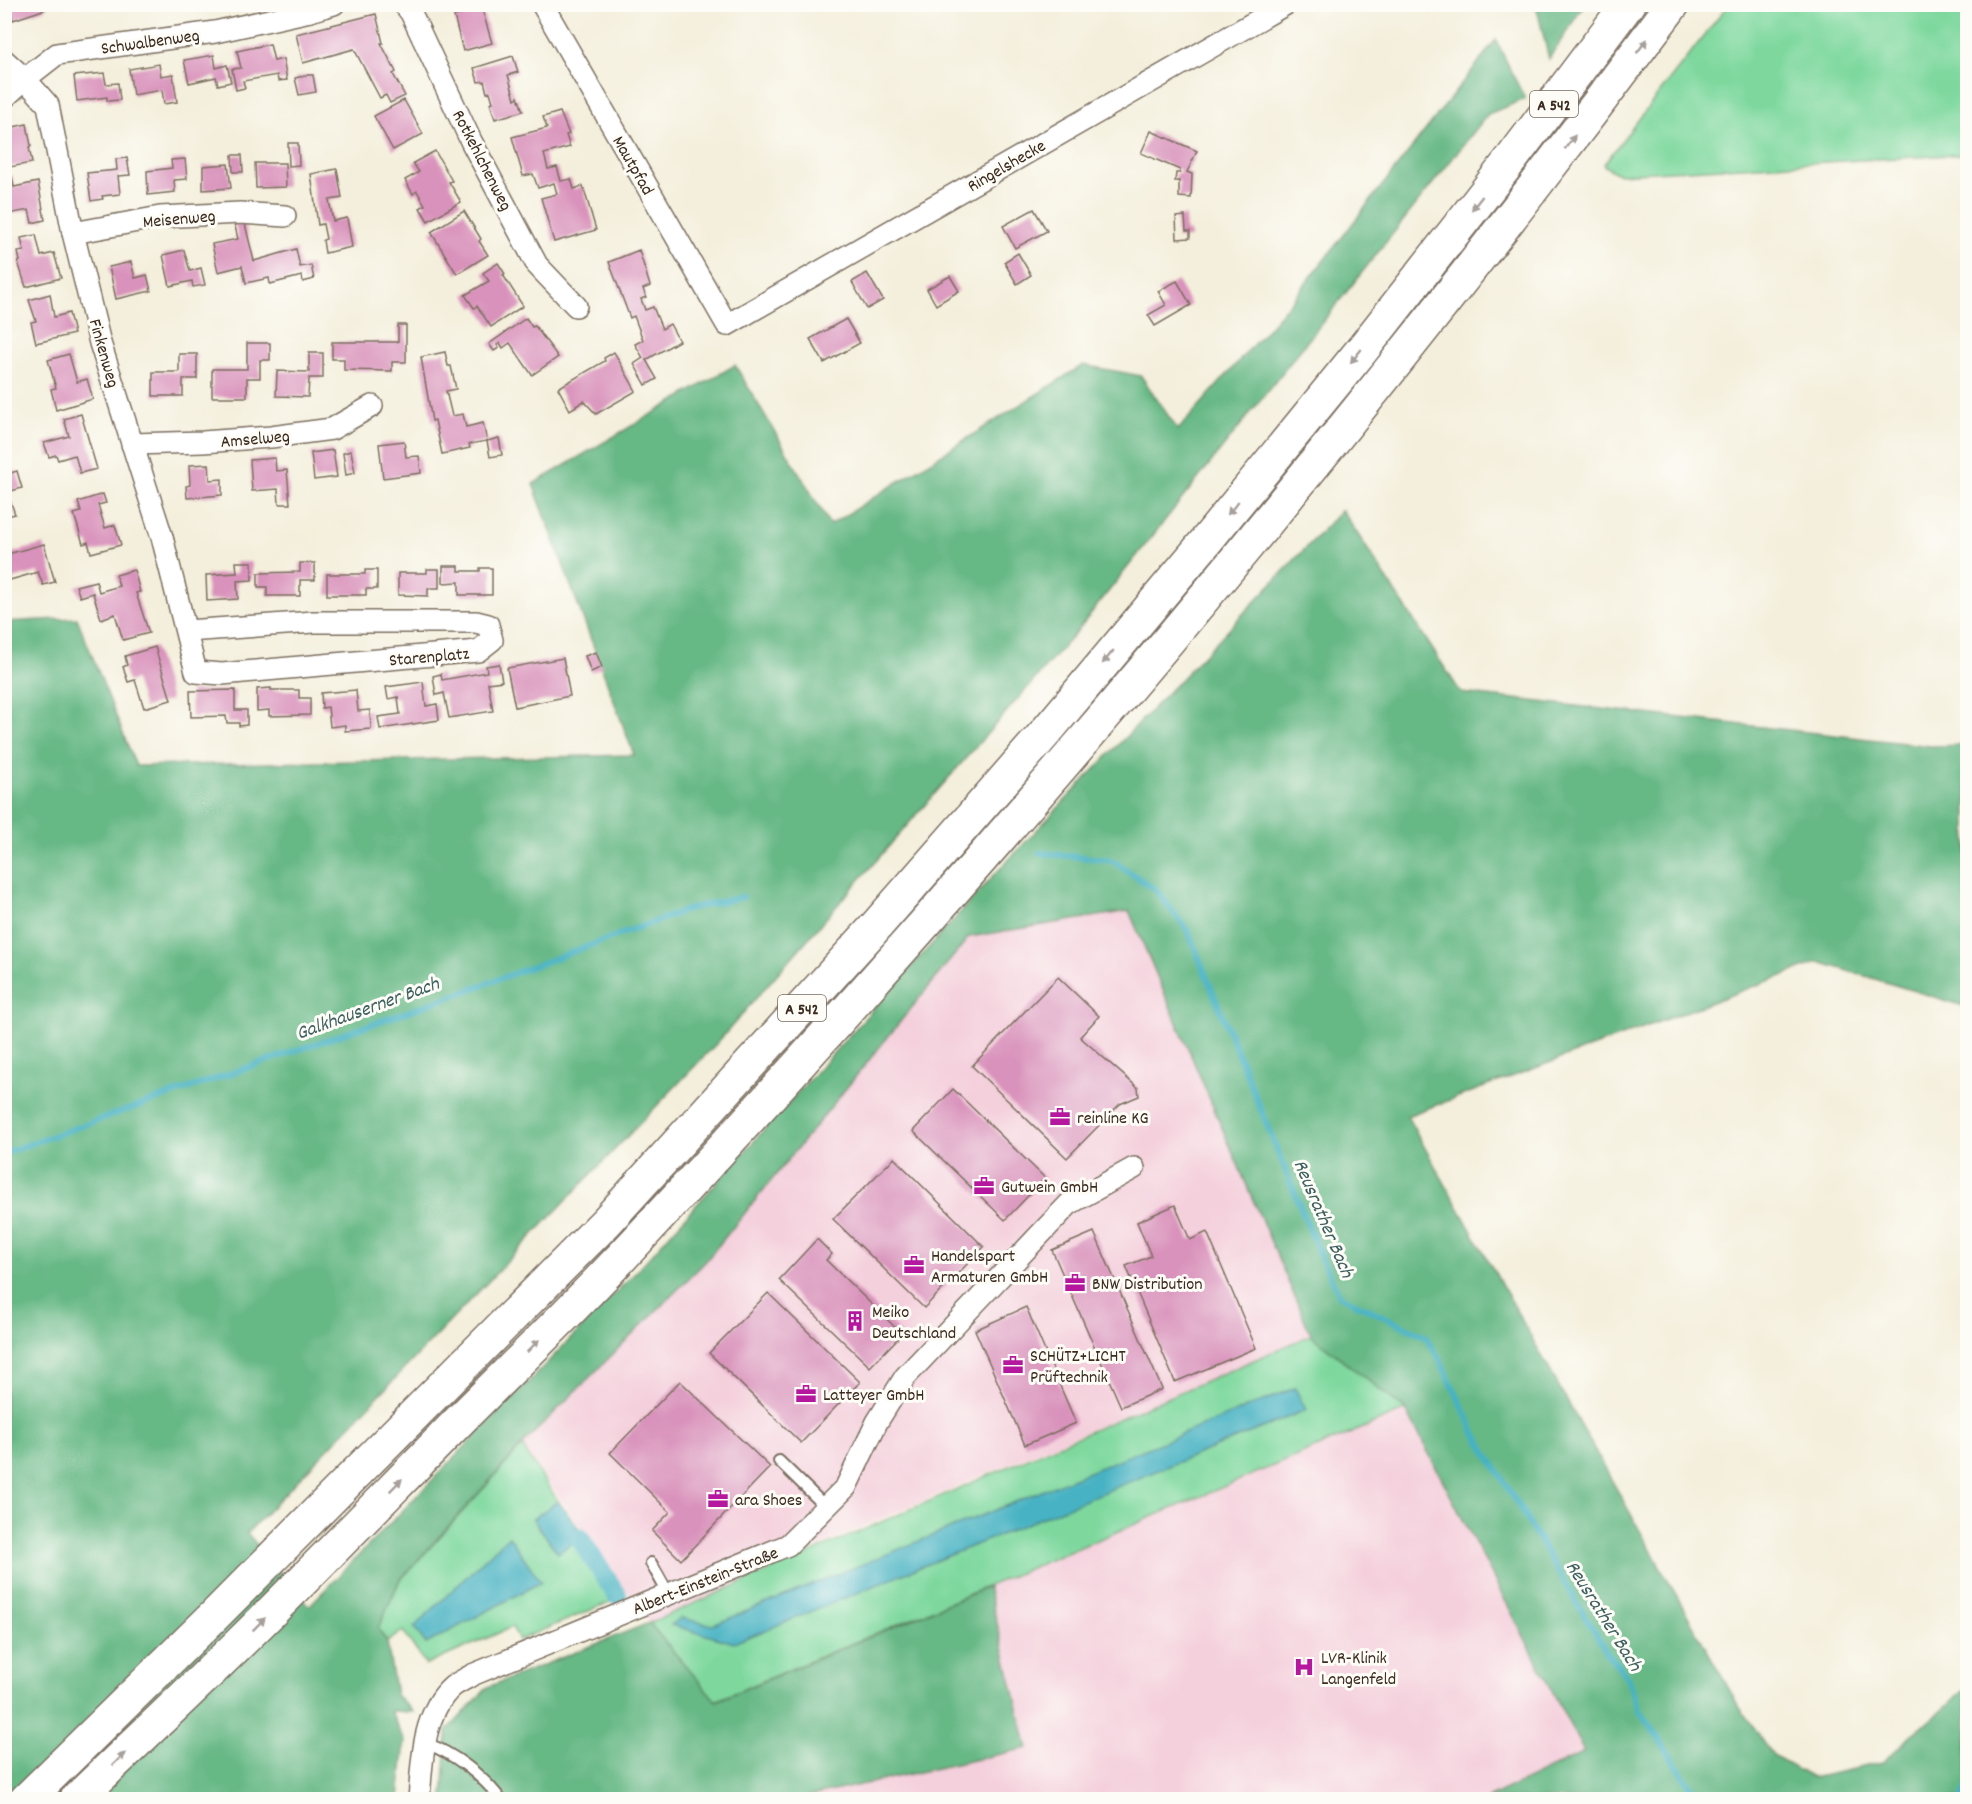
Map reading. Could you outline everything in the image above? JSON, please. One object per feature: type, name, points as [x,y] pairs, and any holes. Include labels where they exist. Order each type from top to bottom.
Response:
[{"type":"highway","name":"A 542","points":[[26,1800],[215,1615],[606,1222],[870,933],[1045,733],[1202,546],[1362,350],[1629,4]]},
{"type":"highway","name":"A 542","points":[[76,1800],[251,1632],[630,1248],[879,973],[1070,757],[1230,567],[1534,188],[1673,4]]},
{"type":"street","points":[[309,8],[334,4]]},
{"type":"street","name":"Rotkehlchenweg","points":[[404,4],[411,13],[471,141],[537,265],[576,306]]},
{"type":"street","name":"Mautpfad","points":[[542,4],[727,325]]},
{"type":"street","name":"Ringelshecke","points":[[727,325],[1286,4]]},
{"type":"street","name":"Schwalbenweg","points":[[4,98],[57,54],[215,32],[309,8]]},
{"type":"street","points":[[4,60],[25,79]]},
{"type":"street","name":"Finkenweg","points":[[25,79],[48,105],[73,233],[100,343],[162,537],[187,631]]},
{"type":"street","name":"Meisenweg","points":[[73,233],[160,217],[240,213],[285,216]]},
{"type":"street","name":"Amselweg","points":[[132,444],[271,437],[332,429],[372,406]]},
{"type":"street","name":"Starenplatz","points":[[314,622],[476,622],[488,625],[492,640],[478,651],[222,674],[196,672],[187,631],[314,622]]},
{"type":"street","name":"Albert-Einstein-Straße","points":[[419,1800],[425,1743],[430,1722],[440,1702],[452,1688],[472,1675],[788,1545],[846,1488],[877,1422],[905,1377],[1069,1204],[1134,1168]]},
{"type":"lane","points":[[779,1461],[826,1507]]},
{"type":"lane","points":[[651,1563],[669,1595]]},
{"type":"lane","points":[[425,1743],[440,1749],[489,1784],[501,1800]]},
{"type":"shaded area","points":[[1129,911],[1311,1335],[860,1528],[649,1623],[522,1446],[705,1262],[969,937]]},
{"type":"shaded area","name":"LVR-Klinik Langenfeld","points":[[1444,1394],[1684,1800],[797,1800],[1027,1748],[988,1587]]},
{"type":"green space","points":[[1536,5],[1584,5],[1549,59]]},
{"type":"green space","points":[[1728,5],[1967,5],[1967,154],[1618,174],[1603,165]]},
{"type":"green space","points":[[1496,40],[1525,99],[1488,114],[1077,631],[717,1043],[247,1533],[309,1606],[633,1275],[994,875],[1342,510],[1461,693],[1931,746],[1967,745],[1967,1007],[1819,962],[1407,1116],[1738,1705],[1773,1756],[1812,1778],[1881,1763],[1967,1688],[1967,1799],[1487,1799],[1584,1752],[1406,1410],[1311,1335],[1129,911],[969,937],[705,1262],[522,1445],[399,1581],[378,1629],[387,1642],[396,1695],[413,1712],[390,1711],[405,1741],[399,1799],[5,1799],[4,622],[77,618],[136,766],[634,755],[533,484],[735,365],[830,525],[1083,365],[1141,376],[1178,430],[1292,301]]},
{"type":"green space","points":[[1311,1335],[1406,1410],[715,1701],[649,1623]]},
{"type":"green space","points":[[522,1446],[558,1501],[533,1519],[558,1553],[575,1541],[613,1601],[519,1640],[512,1627],[426,1665],[403,1631],[387,1642],[378,1629],[399,1582]]},
{"type":"green space","points":[[988,1587],[1028,1748],[797,1799],[443,1800],[447,1731],[488,1687],[649,1623],[716,1701]]},
{"type":"water","points":[[1295,1388],[1306,1410],[734,1643],[671,1625],[681,1618],[713,1625]]},
{"type":"water","points":[[558,1501],[583,1534],[558,1553],[533,1519]]},
{"type":"water","points":[[509,1536],[541,1582],[426,1644],[414,1627]]},
{"type":"building","points":[[8,4],[44,4],[46,9],[13,20]]},
{"type":"building","points":[[467,5],[488,5],[489,7],[482,9],[492,43],[463,51],[454,16],[469,12]]},
{"type":"building","points":[[376,14],[383,43],[381,43],[396,72],[393,74],[405,96],[390,103],[386,95],[380,98],[354,49],[303,63],[296,34]]},
{"type":"building","points":[[270,44],[274,61],[283,59],[287,80],[278,81],[277,75],[243,81],[245,88],[236,90],[232,69],[241,68],[237,51]]},
{"type":"building","points":[[214,55],[216,68],[227,65],[231,82],[218,85],[216,77],[189,83],[184,60]]},
{"type":"building","points":[[513,56],[518,72],[508,75],[515,99],[518,97],[523,111],[495,119],[490,103],[493,102],[490,92],[487,93],[484,81],[478,82],[474,68]]},
{"type":"building","points":[[159,64],[161,76],[173,74],[177,102],[164,104],[162,90],[133,95],[129,69]]},
{"type":"building","points":[[104,73],[106,84],[118,83],[120,100],[107,101],[107,97],[77,101],[74,76]]},
{"type":"building","points":[[313,75],[316,92],[299,95],[295,78]]},
{"type":"building","points":[[404,100],[423,134],[393,150],[374,116]]},
{"type":"building","points":[[560,112],[569,134],[566,135],[570,147],[544,154],[548,169],[557,167],[561,181],[571,179],[574,189],[583,186],[596,230],[554,242],[541,198],[557,194],[554,183],[538,188],[533,174],[523,176],[512,137],[547,128],[543,117]]},
{"type":"building","points":[[27,124],[32,163],[10,167],[7,152],[4,152],[4,129]]},
{"type":"building","points":[[1151,131],[1197,151],[1187,172],[1192,174],[1191,198],[1179,197],[1179,181],[1175,181],[1176,173],[1180,173],[1180,170],[1141,153]]},
{"type":"building","points":[[288,143],[298,143],[299,165],[289,166]]},
{"type":"building","points":[[435,151],[461,202],[428,221],[420,208],[425,205],[417,191],[413,194],[405,180],[419,172],[413,163]]},
{"type":"building","points":[[232,155],[242,155],[243,172],[233,172]]},
{"type":"building","points":[[127,158],[130,175],[118,176],[120,194],[102,196],[103,199],[91,201],[87,173],[117,170],[116,159]]},
{"type":"building","points":[[185,159],[187,179],[174,180],[175,192],[148,195],[147,171],[172,168],[171,160]]},
{"type":"building","points":[[255,163],[285,163],[286,187],[256,188]]},
{"type":"building","points":[[228,164],[231,188],[203,190],[203,166]]},
{"type":"building","points":[[337,169],[342,198],[329,200],[333,221],[347,218],[352,247],[325,253],[323,240],[326,239],[323,224],[318,225],[311,174]]},
{"type":"building","points":[[12,176],[14,187],[38,182],[45,220],[32,223],[29,210],[8,214],[4,202],[4,177]]},
{"type":"building","points":[[1034,209],[1047,231],[1015,248],[1003,226]]},
{"type":"building","points":[[464,211],[488,255],[457,274],[431,232]]},
{"type":"building","points":[[1185,216],[1186,231],[1190,231],[1190,238],[1177,239],[1176,217]]},
{"type":"building","points":[[244,220],[254,261],[296,249],[300,267],[311,265],[314,279],[303,282],[302,276],[270,284],[269,278],[246,283],[242,266],[218,272],[212,244],[238,239],[234,222]]},
{"type":"building","points":[[36,235],[41,256],[54,253],[61,278],[26,287],[18,262],[20,261],[18,252],[24,251],[21,238]]},
{"type":"building","points":[[184,250],[190,271],[201,268],[205,285],[193,287],[192,281],[170,286],[163,255]]},
{"type":"building","points":[[639,250],[650,286],[643,289],[646,297],[641,299],[645,310],[653,307],[662,329],[670,324],[679,341],[646,360],[657,379],[646,385],[634,364],[643,358],[635,344],[643,340],[634,316],[630,318],[609,262]]},
{"type":"building","points":[[1018,253],[1031,275],[1017,284],[1004,262]]},
{"type":"building","points":[[131,262],[135,278],[147,275],[151,291],[116,299],[109,267]]},
{"type":"building","points":[[498,263],[523,306],[491,327],[477,306],[474,308],[465,295],[489,281],[483,273]]},
{"type":"building","points":[[867,273],[883,300],[867,309],[852,282]]},
{"type":"building","points":[[950,276],[959,291],[936,305],[927,289]]},
{"type":"building","points":[[1177,281],[1191,305],[1155,326],[1148,315],[1166,305],[1158,291]]},
{"type":"building","points":[[50,294],[54,317],[69,313],[74,334],[36,343],[31,322],[36,321],[29,300]]},
{"type":"building","points":[[526,318],[532,327],[535,326],[558,357],[532,375],[510,343],[503,348],[500,343],[497,345],[499,348],[494,351],[489,344]]},
{"type":"building","points":[[846,319],[860,343],[824,363],[810,339]]},
{"type":"building","points":[[398,325],[406,325],[406,362],[392,362],[392,371],[344,370],[344,359],[332,359],[332,342],[398,342]]},
{"type":"building","points":[[247,343],[270,343],[270,360],[260,360],[260,378],[247,378],[247,397],[212,397],[212,369],[247,369]]},
{"type":"building","points":[[445,352],[456,389],[446,391],[452,416],[463,414],[466,427],[483,423],[487,441],[469,444],[470,448],[442,454],[435,420],[432,421],[421,357]]},
{"type":"building","points":[[614,352],[636,391],[596,414],[584,401],[570,410],[558,388],[605,361],[604,358]]},
{"type":"building","points":[[309,353],[323,353],[323,378],[309,378],[308,397],[276,396],[277,371],[309,372]]},
{"type":"building","points":[[69,354],[77,382],[87,379],[93,399],[56,410],[51,389],[56,388],[48,360]]},
{"type":"building","points":[[179,354],[197,354],[197,379],[183,379],[183,396],[153,396],[153,372],[179,372]]},
{"type":"building","points":[[81,414],[97,469],[80,473],[75,455],[58,460],[56,455],[49,457],[44,443],[69,436],[64,419]]},
{"type":"building","points":[[499,438],[502,455],[490,457],[487,441]]},
{"type":"building","points":[[404,441],[406,457],[419,456],[421,473],[383,478],[379,444]]},
{"type":"building","points":[[333,450],[337,477],[314,480],[311,453]]},
{"type":"building","points":[[351,451],[355,473],[346,475],[343,453]]},
{"type":"building","points":[[275,458],[276,471],[287,470],[290,504],[279,504],[278,489],[252,491],[250,460]]},
{"type":"building","points":[[209,464],[210,480],[222,479],[222,495],[187,498],[186,486],[190,485],[189,465]]},
{"type":"building","points":[[17,471],[22,488],[4,493],[4,475]]},
{"type":"building","points":[[103,494],[106,503],[98,505],[105,528],[115,525],[121,545],[91,553],[88,542],[83,544],[74,514],[81,512],[78,502]]},
{"type":"building","points":[[10,500],[15,514],[4,517],[4,502]]},
{"type":"building","points":[[44,544],[55,582],[43,585],[38,572],[10,580],[4,555]]},
{"type":"building","points":[[236,562],[252,562],[252,580],[237,581],[238,599],[207,601],[206,575],[237,573]]},
{"type":"building","points":[[300,563],[315,563],[315,580],[300,580],[300,596],[267,596],[267,587],[258,587],[258,573],[300,572]]},
{"type":"building","points":[[443,566],[459,566],[459,571],[480,571],[480,568],[492,568],[492,595],[459,595],[459,582],[443,583]]},
{"type":"building","points":[[427,569],[439,569],[439,588],[428,588],[428,596],[398,595],[398,573],[427,573]]},
{"type":"building","points":[[134,570],[140,592],[136,593],[149,633],[123,640],[115,614],[101,619],[93,593],[80,597],[76,586],[96,581],[99,592],[119,586],[116,575]]},
{"type":"building","points":[[365,570],[377,570],[377,589],[366,589],[366,595],[327,595],[327,574],[365,574]]},
{"type":"building","points":[[155,647],[171,700],[144,708],[135,680],[128,682],[123,667],[127,665],[125,656]]},
{"type":"building","points":[[596,652],[602,667],[591,672],[585,656]]},
{"type":"building","points":[[563,658],[570,696],[515,707],[507,668]]},
{"type":"building","points":[[499,664],[502,681],[488,683],[493,711],[449,718],[444,693],[436,695],[433,676],[441,674],[442,680],[487,672],[486,666]]},
{"type":"building","points":[[423,682],[426,706],[437,704],[439,720],[380,729],[378,717],[400,714],[398,697],[388,699],[386,687]]},
{"type":"building","points":[[271,688],[271,690],[299,690],[299,698],[310,698],[310,715],[269,716],[269,710],[257,711],[257,689]]},
{"type":"building","points":[[235,690],[235,710],[247,710],[247,725],[227,723],[226,716],[191,717],[190,691]]},
{"type":"building","points":[[356,690],[358,711],[370,710],[371,729],[345,731],[345,725],[330,727],[328,707],[322,708],[321,693]]},
{"type":"building","points":[[1058,977],[1099,1016],[1080,1037],[1138,1088],[1139,1096],[1120,1104],[1067,1158],[972,1066]]},
{"type":"building","points":[[953,1089],[1045,1178],[1005,1220],[913,1131]]},
{"type":"building","points":[[894,1158],[984,1247],[924,1308],[833,1219]]},
{"type":"building","points":[[1175,1205],[1190,1240],[1207,1232],[1256,1348],[1175,1382],[1126,1266],[1151,1256],[1137,1222]]},
{"type":"building","points":[[1094,1232],[1162,1389],[1121,1407],[1052,1250]]},
{"type":"building","name":"Meiko Deutschland","points":[[817,1239],[832,1254],[826,1260],[902,1334],[870,1367],[779,1280]]},
{"type":"building","points":[[768,1293],[860,1382],[801,1443],[709,1353]]},
{"type":"building","points":[[1026,1307],[1076,1423],[1025,1445],[975,1330]]},
{"type":"building","points":[[680,1381],[770,1467],[681,1560],[652,1531],[670,1512],[610,1453]]},
{"type":"waterway","name":"Reusrather Bach","points":[[1039,853],[1111,860],[1156,890],[1188,931],[1322,1260],[1340,1296],[1425,1336],[1439,1358],[1476,1435],[1607,1653],[1627,1677],[1639,1710],[1700,1800]]},
{"type":"waterway","name":"Galkhauserner Bach","points":[[4,1153],[458,994],[692,908],[743,897]]},
{"type":"waterway","points":[[579,1537],[617,1595]]},
{"type":"waterway","name":"Galkhauserner Bach","points":[[1962,1800],[1968,1787]]},
{"type":"place","name":"reinline KG","points":[[1060,1117]]},
{"type":"place","name":"Gutwein GmbH","points":[[984,1186]]},
{"type":"place","name":"Handelspart Armaturen GmbH","points":[[914,1265]]},
{"type":"place","name":"BNW Distribution","points":[[1075,1283]]},
{"type":"place","name":"Meiko Deutschland","points":[[855,1321]]},
{"type":"place","name":"SCHÜTZ+LICHT Prüftechnik","points":[[1013,1365]]},
{"type":"place","name":"Latteyer GmbH","points":[[806,1394]]},
{"type":"place","name":"ara Shoes","points":[[718,1499]]},
{"type":"place","name":"LVR-Klinik Langenfeld","points":[[1304,1667]]}]
